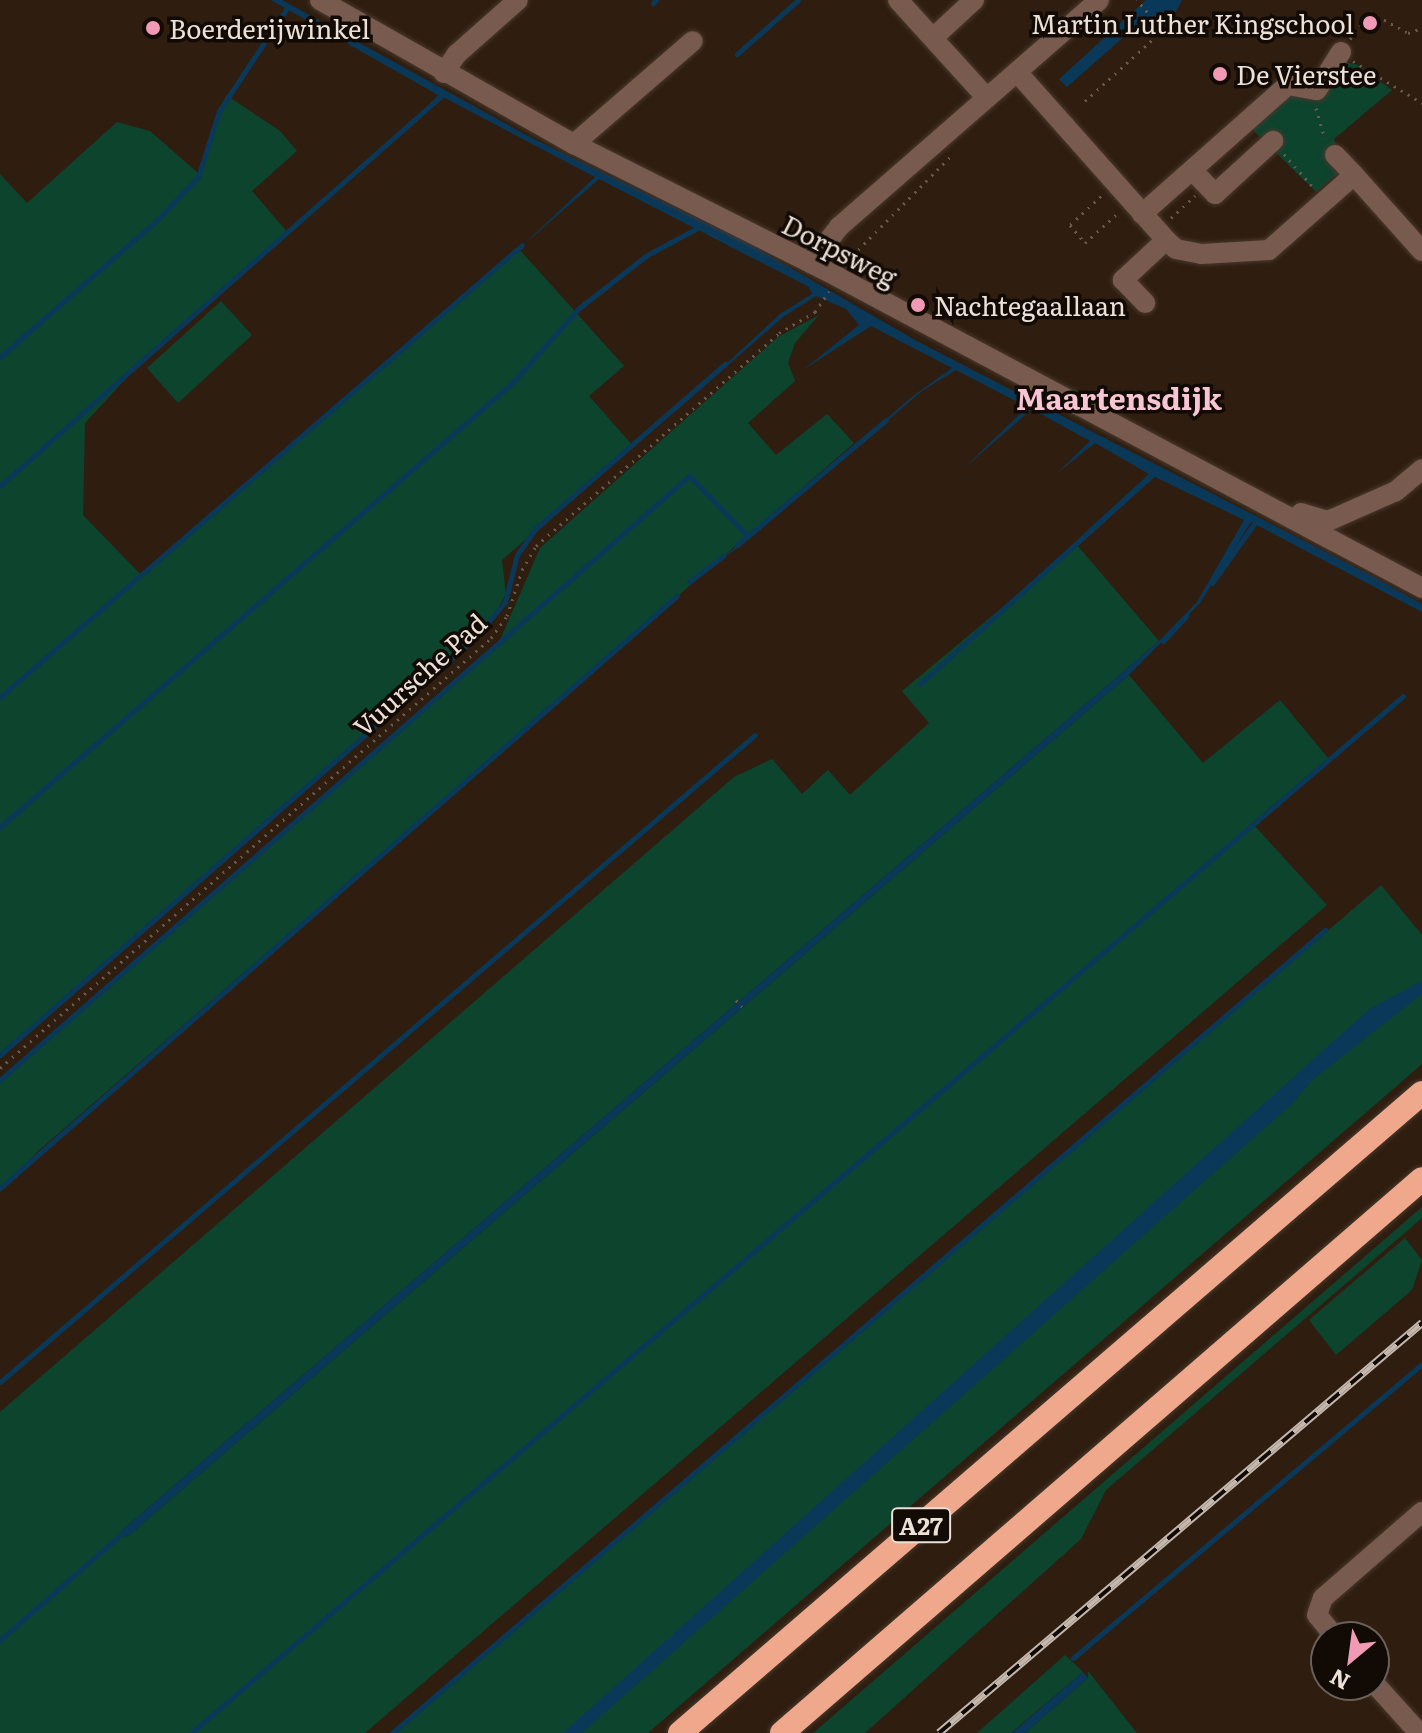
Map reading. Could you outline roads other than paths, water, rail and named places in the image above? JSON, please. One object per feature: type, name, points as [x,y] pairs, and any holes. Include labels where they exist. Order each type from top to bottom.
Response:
[{"type":"highway","name":"A27","points":[[680,1733],[1422,1093]]},
{"type":"highway","name":"A27","points":[[782,1733],[1422,1179]]},
{"type":"street","name":"Dorpsweg","points":[[320,0],[574,144],[811,263],[1422,588]]},
{"type":"street","points":[[444,73],[457,54],[518,0]]},
{"type":"street","points":[[898,0],[987,98]]},
{"type":"street","points":[[933,38],[974,0]]},
{"type":"street","points":[[811,263],[839,227],[1099,0]]},
{"type":"street","points":[[574,144],[693,41]]},
{"type":"street","points":[[1136,207],[1200,178],[1288,85],[1317,90],[1341,52]]},
{"type":"street","points":[[1017,72],[1176,249],[1202,254],[1269,250],[1354,175]]},
{"type":"street","points":[[1200,178],[1215,194],[1273,141]]},
{"type":"street","points":[[1335,155],[1422,251]]},
{"type":"street","points":[[1145,303],[1123,280],[1162,235]]},
{"type":"street","points":[[1295,519],[1299,512],[1328,521],[1396,491],[1422,469]]},
{"type":"street","points":[[1322,1621],[1317,1615],[1323,1598],[1422,1512]]},
{"type":"street","points":[[1390,1701],[1419,1733]]},
{"type":"water","points":[[271,0],[282,0],[528,136],[751,245],[915,340],[1374,577],[1422,604],[1422,612],[1251,522],[1200,603],[1129,675],[127,1537],[121,1531],[1159,641],[1197,602],[1244,520],[1153,476],[1080,537],[1149,474],[1095,443],[1056,474],[1090,441],[1032,409],[963,469],[1027,407],[956,370],[922,391],[752,537],[714,565],[913,396],[952,368],[871,326],[803,370],[859,325],[846,309],[816,296],[783,317],[670,416],[780,314],[812,294],[809,287],[599,179],[521,247],[595,177],[441,96],[426,111],[438,95]]},
{"type":"water","points":[[1146,0],[1182,0],[1174,15],[1149,25],[1143,20],[1067,87],[1059,79]]},
{"type":"water","points":[[1422,981],[1422,994],[1311,1081],[1293,1103],[582,1733],[563,1733],[1347,1029],[1371,1008]]},
{"type":"water","points":[[1083,1672],[1088,1678],[1025,1733],[1012,1733]]},
{"type":"waterway","points":[[653,3],[656,0]]},
{"type":"waterway","points":[[737,54],[798,0]]},
{"type":"waterway","points":[[0,357],[156,221],[198,177],[219,111],[287,8]]},
{"type":"waterway","points":[[0,486],[441,96]]},
{"type":"waterway","points":[[0,827],[512,383],[579,308],[647,255],[701,226]]},
{"type":"waterway","points":[[0,697],[522,245]]},
{"type":"waterway","points":[[0,1055],[473,640],[505,602],[517,555],[535,529],[725,364]]},
{"type":"waterway","points":[[737,545],[886,420]]},
{"type":"waterway","points":[[920,684],[1154,473]]},
{"type":"waterway","points":[[0,1080],[689,476],[748,536]]},
{"type":"waterway","points":[[1212,583],[1256,521]]},
{"type":"waterway","points":[[689,582],[723,556]]},
{"type":"waterway","points":[[0,1188],[677,596]]},
{"type":"waterway","points":[[1163,641],[1186,616]]},
{"type":"waterway","points":[[191,1733],[1403,696]]},
{"type":"waterway","points":[[0,1382],[755,735]]},
{"type":"waterway","points":[[392,1733],[1325,930]]},
{"type":"waterway","points":[[1073,1658],[1422,1364]]},
{"type":"waterway","points":[[0,1640],[126,1530]]},
{"type":"railway","points":[[939,1733],[1422,1323]]},
{"type":"place","name":"Martin Luther Kingschool","points":[[1370,23]]},
{"type":"place","name":"Boerderijwinkel","points":[[153,28]]},
{"type":"place","name":"De Vierstee","points":[[1220,74]]},
{"type":"place","name":"Nachtegaallaan","points":[[918,305]]},
{"type":"district","name":"Maartensdijk","points":[[1119,397]]}]
